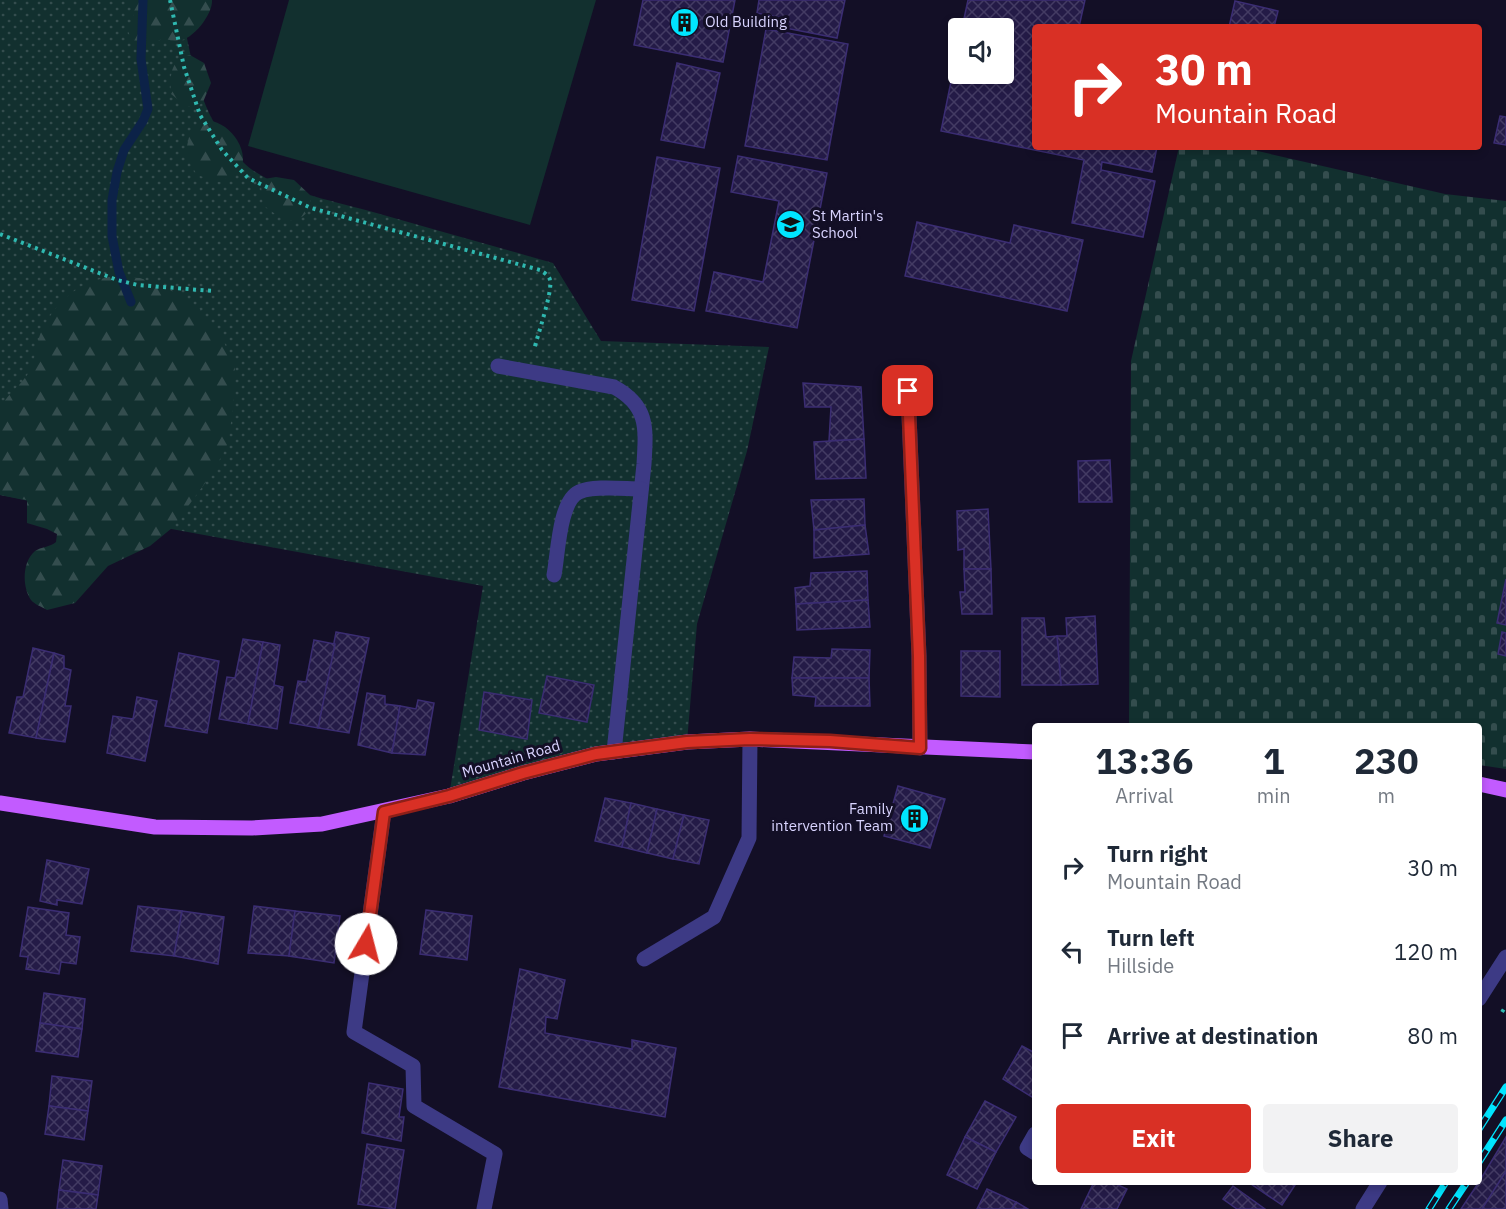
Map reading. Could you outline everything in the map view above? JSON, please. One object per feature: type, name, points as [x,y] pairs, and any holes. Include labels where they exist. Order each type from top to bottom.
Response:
[{"type":"main road","name":"Mountain Road","points":[[0,803],[155,827],[252,828],[322,824],[384,812],[596,754],[687,742],[750,739],[830,741],[920,748],[1032,752]]},
{"type":"main road","points":[[1482,785],[1506,790]]},
{"type":"street","points":[[498,366],[614,387],[628,395],[643,414],[646,428],[641,489],[614,752]]},
{"type":"street","points":[[908,391],[919,656],[920,748]]},
{"type":"street","points":[[554,575],[564,513],[569,501],[578,492],[587,489],[641,489]]},
{"type":"street","points":[[644,959],[714,917],[749,838],[750,739]]},
{"type":"street","points":[[384,812],[354,1032],[413,1066],[414,1106],[495,1154],[484,1209]]},
{"type":"street","points":[[1482,994],[1506,957]]},
{"type":"street","points":[[1032,1139],[1027,1148],[1032,1151]]},
{"type":"street","points":[[1363,1209],[1378,1185]]},
{"type":"street","points":[[0,1199],[1,1209]]},
{"type":"path","points":[[170,0],[184,67],[200,115],[222,150],[248,178],[311,208],[540,270],[546,274],[550,280],[549,296],[528,371]]},
{"type":"path","points":[[0,234],[117,280],[138,285],[213,291]]},
{"type":"path","points":[[1502,1012],[1506,1006]]},
{"type":"green space","points":[[0,0],[179,0],[193,66],[215,125],[227,144],[243,162],[269,180],[323,199],[553,263],[601,341],[769,347],[747,451],[697,624],[687,742],[596,754],[449,796],[483,586],[106,517],[0,495]]},
{"type":"green space","points":[[128,0],[212,0],[206,19],[184,40],[164,39],[141,46],[131,38],[127,29],[134,17]]},
{"type":"green space","points":[[289,0],[596,0],[530,225],[248,146]]},
{"type":"green space","points":[[190,55],[204,63],[211,83],[203,102],[197,107],[186,106],[171,94],[171,76],[174,65],[183,57]]},
{"type":"green space","points":[[203,120],[212,121],[228,129],[239,144],[242,153],[241,171],[219,182],[197,175],[185,155],[189,137]]},
{"type":"green space","points":[[1178,150],[1253,150],[1445,194],[1506,201],[1506,769],[1482,765],[1482,723],[1129,723],[1131,361]]},
{"type":"green space","points":[[276,177],[294,180],[310,195],[311,208],[299,219],[287,220],[263,205],[261,185],[264,179]]},
{"type":"green space","points":[[109,277],[140,278],[165,287],[198,307],[222,338],[235,366],[233,409],[228,443],[214,471],[172,528],[150,546],[108,566],[75,603],[47,610],[32,601],[28,595],[25,575],[31,556],[35,551],[56,542],[57,534],[27,523],[27,500],[0,495],[0,411],[2,405],[30,370],[40,335],[54,310],[78,289]]},
{"type":"building","name":"Old Building","points":[[643,0],[735,0],[723,62],[634,45]]},
{"type":"building","name":"Old Building","points":[[759,0],[845,0],[837,38],[785,28],[787,19],[757,13]]},
{"type":"building","points":[[968,0],[1085,0],[1080,24],[1032,24],[1032,149],[941,131],[951,84],[1014,84],[1014,18],[964,18]]},
{"type":"building","points":[[1235,1],[1278,11],[1275,24],[1230,24]]},
{"type":"building","points":[[766,29],[848,44],[827,160],[745,146]]},
{"type":"building","points":[[677,63],[720,73],[704,148],[661,140]]},
{"type":"building","points":[[1500,116],[1506,117],[1506,145],[1494,143]]},
{"type":"building","points":[[1035,150],[1156,150],[1152,172],[1102,162],[1101,170],[1155,181],[1143,237],[1072,223],[1084,160]]},
{"type":"building","points":[[738,156],[827,173],[797,328],[706,311],[714,272],[763,282],[779,201],[731,192]]},
{"type":"building","points":[[657,157],[720,168],[694,311],[632,300]]},
{"type":"building","points":[[917,222],[1010,243],[1014,225],[1083,240],[1067,311],[905,276]]},
{"type":"building","points":[[803,383],[861,387],[864,439],[829,441],[831,407],[805,407]]},
{"type":"building","points":[[864,439],[866,478],[816,479],[814,442]]},
{"type":"building","points":[[1110,460],[1112,502],[1079,502],[1078,461]]},
{"type":"building","points":[[864,499],[865,525],[814,530],[811,500]]},
{"type":"building","points":[[988,509],[991,569],[964,569],[964,549],[958,550],[957,511]]},
{"type":"building","points":[[865,525],[869,554],[814,558],[814,530]]},
{"type":"building","points":[[964,569],[991,569],[992,614],[962,614],[960,592],[965,592]]},
{"type":"building","points":[[867,571],[868,600],[796,604],[795,588],[810,586],[811,573]]},
{"type":"building","points":[[1506,579],[1506,625],[1497,623]]},
{"type":"building","points":[[868,600],[870,627],[797,630],[796,604]]},
{"type":"building","points":[[1095,616],[1098,684],[1061,685],[1057,636],[1067,636],[1066,618]]},
{"type":"building","points":[[1022,618],[1044,618],[1046,637],[1057,636],[1061,685],[1022,685]]},
{"type":"building","points":[[336,632],[369,638],[349,733],[318,728]]},
{"type":"building","points":[[1502,632],[1506,633],[1506,656],[1498,654]]},
{"type":"building","points":[[243,639],[263,642],[248,724],[219,719],[227,677],[235,678]]},
{"type":"building","points":[[314,640],[335,644],[318,728],[290,723],[298,681],[306,682]]},
{"type":"building","points":[[263,642],[280,645],[274,685],[283,687],[277,729],[248,724]]},
{"type":"building","points":[[33,648],[54,653],[36,738],[9,733],[17,697],[23,697]]},
{"type":"building","points":[[832,649],[870,650],[869,678],[792,678],[794,657],[831,658]]},
{"type":"building","points":[[961,651],[1000,651],[1000,697],[961,696]]},
{"type":"building","points":[[54,653],[64,656],[64,668],[71,670],[65,706],[71,706],[65,742],[36,738]]},
{"type":"building","points":[[179,653],[219,661],[207,733],[165,726]]},
{"type":"building","points":[[547,676],[594,685],[587,722],[539,713]]},
{"type":"building","points":[[792,678],[869,678],[870,706],[815,706],[816,697],[793,695]]},
{"type":"building","points":[[484,692],[532,700],[527,739],[479,730]]},
{"type":"building","points":[[367,693],[385,696],[385,704],[400,706],[392,753],[358,745]]},
{"type":"building","points":[[137,697],[157,701],[145,761],[107,753],[113,716],[133,719]]},
{"type":"building","points":[[418,700],[434,703],[425,755],[392,753],[400,706],[416,709]]},
{"type":"building","name":"Family intervention Team","points":[[898,786],[945,799],[930,848],[884,836]]},
{"type":"building","points":[[605,798],[631,803],[622,847],[595,841]]},
{"type":"building","points":[[631,803],[657,809],[647,853],[622,847]]},
{"type":"building","points":[[657,809],[684,815],[673,859],[647,853]]},
{"type":"building","points":[[684,815],[709,820],[699,864],[673,859]]},
{"type":"building","points":[[47,860],[89,869],[82,904],[57,900],[57,905],[40,901]]},
{"type":"building","points":[[138,906],[182,911],[174,956],[131,951]]},
{"type":"building","points":[[254,906],[295,911],[289,956],[248,953]]},
{"type":"building","points":[[28,907],[69,913],[66,935],[80,937],[76,964],[61,962],[59,974],[26,969],[28,957],[20,956]]},
{"type":"building","points":[[426,910],[472,916],[467,960],[420,954]]},
{"type":"building","points":[[182,911],[224,917],[218,964],[174,956]]},
{"type":"building","points":[[295,911],[340,916],[334,963],[289,956]]},
{"type":"building","points":[[520,969],[565,980],[557,1019],[546,1017],[545,1033],[632,1049],[632,1040],[676,1048],[665,1117],[499,1087]]},
{"type":"building","points":[[44,993],[85,999],[82,1029],[40,1023]]},
{"type":"building","points":[[40,1023],[82,1029],[78,1057],[36,1051]]},
{"type":"building","points":[[1022,1046],[1032,1051],[1032,1097],[1003,1079]]},
{"type":"building","points":[[52,1076],[92,1081],[88,1111],[49,1106]]},
{"type":"building","points":[[369,1083],[403,1089],[399,1117],[404,1117],[401,1141],[362,1133]]},
{"type":"building","points":[[985,1101],[1016,1117],[996,1152],[965,1137]]},
{"type":"building","points":[[49,1106],[88,1111],[84,1140],[45,1134]]},
{"type":"building","points":[[965,1137],[996,1152],[977,1189],[947,1175]]},
{"type":"building","points":[[1506,1137],[1506,1209],[1461,1209],[1477,1185],[1482,1185],[1482,1177]]},
{"type":"building","points":[[367,1144],[404,1150],[395,1209],[358,1204]]},
{"type":"building","points":[[63,1160],[102,1166],[98,1195],[59,1190]]},
{"type":"building","points":[[1506,1171],[1506,1209],[1482,1209]]},
{"type":"building","points":[[1093,1185],[1118,1185],[1127,1189],[1117,1209],[1081,1209]]},
{"type":"building","points":[[1252,1185],[1295,1185],[1282,1205]]},
{"type":"building","points":[[1233,1186],[1265,1209],[1237,1209],[1223,1199]]},
{"type":"building","points":[[987,1189],[1016,1202],[1012,1209],[977,1209]]},
{"type":"building","points":[[59,1190],[98,1195],[96,1209],[57,1209]]},
{"type":"building","points":[[1016,1202],[1028,1209],[1012,1209]]},
{"type":"waterway","points":[[131,302],[119,272],[112,236],[112,200],[124,150],[148,109],[141,59],[143,0]]},
{"type":"railway","points":[[1482,1124],[1506,1087]]},
{"type":"railway","points":[[1482,1157],[1506,1120]]},
{"type":"railway","points":[[1429,1209],[1444,1185]]},
{"type":"railway","points":[[1449,1209],[1465,1185]]},
{"type":"place","name":"Old Building","points":[[684,22]]},
{"type":"place","name":"St Martin's School","points":[[791,225]]},
{"type":"place","name":"Family intervention Team","points":[[914,818]]},
{"type":"route","points":[[366,944],[384,812],[596,754],[687,742],[750,739],[830,741],[920,748],[919,656],[908,391]]}]
